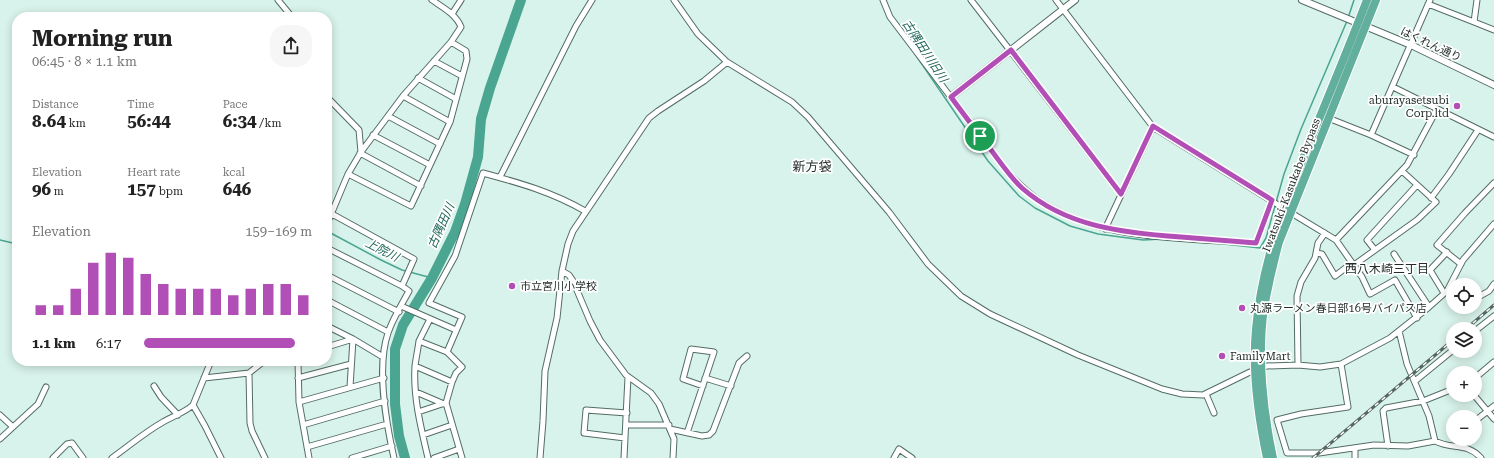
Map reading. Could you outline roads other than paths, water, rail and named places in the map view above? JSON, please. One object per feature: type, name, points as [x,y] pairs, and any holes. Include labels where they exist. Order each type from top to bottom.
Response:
[{"type":"highway","name":"Iwatsuki-Kasukabe Bypass","points":[[1287,210],[1328,118],[1362,24],[1367,0]]},
{"type":"highway","name":"Iwatsuki-Kasukabe Bypass","points":[[1267,458],[1258,414],[1259,368],[1264,309],[1271,274],[1287,210],[1362,24],[1376,0]]},
{"type":"highway","name":"Iwatsuki-Kasukabe Bypass","points":[[1259,378],[1273,458]]},
{"type":"street","points":[[278,0],[288,12]]},
{"type":"street","points":[[402,286],[414,259],[332,214],[348,174],[361,152],[403,96],[451,42],[461,27],[459,22],[452,14],[432,0]]},
{"type":"street","points":[[452,14],[461,0]]},
{"type":"street","points":[[500,177],[579,20],[592,0]]},
{"type":"street","points":[[674,0],[698,34],[726,62],[792,102],[808,117],[889,212],[928,264],[961,296],[990,314],[1071,352],[1162,389],[1194,395],[1206,394],[1259,368],[1267,366],[1298,365],[1320,367],[1341,364],[1390,338],[1417,318],[1444,293],[1453,281],[1461,264],[1494,224]]},
{"type":"street","points":[[883,0],[890,17],[1009,174],[1022,188],[1050,208],[1082,222],[1105,229],[1145,235],[1256,243],[1272,200]]},
{"type":"street","points":[[971,0],[1121,194]]},
{"type":"street","points":[[1056,0],[1153,126],[1336,240],[1362,278],[1370,294],[1394,280],[1417,318]]},
{"type":"street","points":[[951,97],[1075,0]]},
{"type":"street","name":"はくれん通り","points":[[1302,0],[1411,44],[1494,85]]},
{"type":"street","points":[[1474,22],[1477,0]]},
{"type":"street","points":[[1371,135],[1429,2],[1494,30]]},
{"type":"street","points":[[348,174],[411,206],[450,122],[467,60],[466,51],[451,42]]},
{"type":"street","points":[[434,61],[462,76]]},
{"type":"street","points":[[540,458],[545,371],[557,318],[562,271],[568,244],[573,231],[585,211],[649,118],[704,81],[726,62]]},
{"type":"street","points":[[418,78],[456,99]]},
{"type":"street","points":[[1393,87],[1494,138]]},
{"type":"street","points":[[403,96],[450,122]]},
{"type":"street","points":[[332,102],[359,130],[361,152]]},
{"type":"street","points":[[1336,240],[1402,171],[1414,155],[1437,109]]},
{"type":"street","points":[[388,116],[440,144]]},
{"type":"street","points":[[1328,118],[1371,135],[1414,155]]},
{"type":"street","points":[[1105,229],[1153,126]]},
{"type":"street","points":[[1431,198],[1478,130]]},
{"type":"street","points":[[373,135],[430,165]]},
{"type":"street","points":[[361,152],[421,186]]},
{"type":"street","points":[[1316,253],[1322,254],[1335,276],[1417,220],[1436,202],[1402,171]]},
{"type":"street","points":[[446,352],[462,317],[429,303],[454,256],[484,172],[533,187],[564,199],[585,211]]},
{"type":"street","points":[[1461,264],[1438,245],[1465,213],[1494,183]]},
{"type":"street","points":[[1375,250],[1367,240],[1417,185]]},
{"type":"street","points":[[1298,365],[1297,296],[1301,282],[1315,258],[1318,242],[1325,234]]},
{"type":"street","points":[[332,251],[409,291],[388,332],[383,357],[387,424],[394,458]]},
{"type":"street","points":[[1444,293],[1430,270],[1447,252]]},
{"type":"street","points":[[1394,254],[1429,307]]},
{"type":"street","points":[[562,271],[569,275],[573,281],[600,340],[628,377],[651,393],[659,404],[674,439],[673,458]]},
{"type":"street","points":[[332,278],[399,312]]},
{"type":"street","points":[[1482,295],[1494,284]]},
{"type":"street","points":[[332,303],[388,332]]},
{"type":"street","points":[[401,306],[430,320],[456,330]]},
{"type":"street","points":[[1482,326],[1493,319]]},
{"type":"street","points":[[428,458],[418,412],[415,366],[419,341],[430,320]]},
{"type":"street","points":[[332,328],[383,357]]},
{"type":"street","points":[[1399,332],[1407,364],[1429,416],[1435,441]]},
{"type":"street","points":[[332,345],[353,339]]},
{"type":"street","points":[[350,387],[353,339]]},
{"type":"street","points":[[419,341],[446,352],[462,367],[456,373],[445,404],[462,458]]},
{"type":"street","points":[[687,432],[703,386],[714,352],[691,349],[683,379],[703,386]]},
{"type":"street","points":[[626,425],[670,427],[702,436],[709,435],[713,430],[739,363],[747,356]]},
{"type":"street","points":[[1415,381],[1446,356]]},
{"type":"street","points":[[1482,372],[1494,362]]},
{"type":"street","points":[[298,378],[351,364]]},
{"type":"street","points":[[1341,364],[1348,407],[1301,414],[1277,420],[1287,453],[1319,453],[1374,445],[1408,446],[1435,441],[1443,446],[1469,448],[1476,452],[1481,458]]},
{"type":"street","points":[[112,458],[164,421],[188,410],[193,405],[209,366]]},
{"type":"street","points":[[204,378],[249,374],[258,366]]},
{"type":"street","points":[[298,366],[299,402],[309,458]]},
{"type":"street","points":[[415,366],[452,382]]},
{"type":"street","points":[[249,374],[250,423],[265,458]]},
{"type":"street","points":[[624,458],[628,377]]},
{"type":"street","points":[[299,402],[384,378]]},
{"type":"street","points":[[705,378],[730,386]]},
{"type":"street","points":[[154,386],[161,397],[178,415]]},
{"type":"street","points":[[0,439],[38,404],[46,387]]},
{"type":"street","points":[[416,392],[445,404]]},
{"type":"street","points":[[1388,446],[1383,411],[1386,408],[1423,401],[1446,392]]},
{"type":"street","points":[[1206,394],[1214,413]]},
{"type":"street","points":[[303,425],[385,401]]},
{"type":"street","points":[[1479,402],[1494,419]]},
{"type":"street","points":[[418,412],[445,404]]},
{"type":"street","points":[[193,405],[221,458]]},
{"type":"street","points":[[1482,416],[1494,406]]},
{"type":"street","points":[[625,438],[584,433],[586,410],[626,413]]},
{"type":"street","points":[[0,415],[13,427]]},
{"type":"street","points":[[307,447],[387,424]]},
{"type":"street","points":[[423,435],[452,425]]},
{"type":"street","points":[[53,458],[67,444],[72,443],[84,458]]},
{"type":"street","points":[[352,458],[392,446]]},
{"type":"street","points":[[1355,448],[1355,458]]},
{"type":"street","points":[[434,458],[459,449]]},
{"type":"street","points":[[894,458],[899,449],[912,458]]},
{"type":"waterway","name":"古隅田川","points":[[405,458],[399,436],[395,404],[395,349],[403,325],[432,278],[455,232],[465,204],[478,157],[481,119],[490,88],[521,0]]},
{"type":"waterway","points":[[1348,18],[1354,0]]},
{"type":"waterway","points":[[1224,244],[1260,248],[1266,238],[1284,174],[1301,129],[1347,21]]},
{"type":"waterway","name":"古隅田川旧川","points":[[915,54],[988,161],[1019,196],[1035,208],[1070,226],[1098,234],[1143,240],[1162,239]]},
{"type":"waterway","name":"上院川","points":[[332,234],[402,270],[432,278]]},
{"type":"waterway","name":"上院川","points":[[0,240],[12,243]]},
{"type":"railway","points":[[1474,322],[1494,305]]},
{"type":"railway","points":[[1313,458],[1446,346]]},
{"type":"place","name":"aburayasetsubi Corp.ltd","points":[[1457,106]]},
{"type":"place","name":"市立宮川小学校","points":[[512,286]]},
{"type":"place","name":"丸源ラーメン春日部16号バイパス店","points":[[1242,308]]},
{"type":"place","name":"FamilyMart","points":[[1222,356]]},
{"type":"district","name":"新方袋","points":[[812,166]]},
{"type":"district","name":"西八木崎三丁目","points":[[1387,269]]}]
